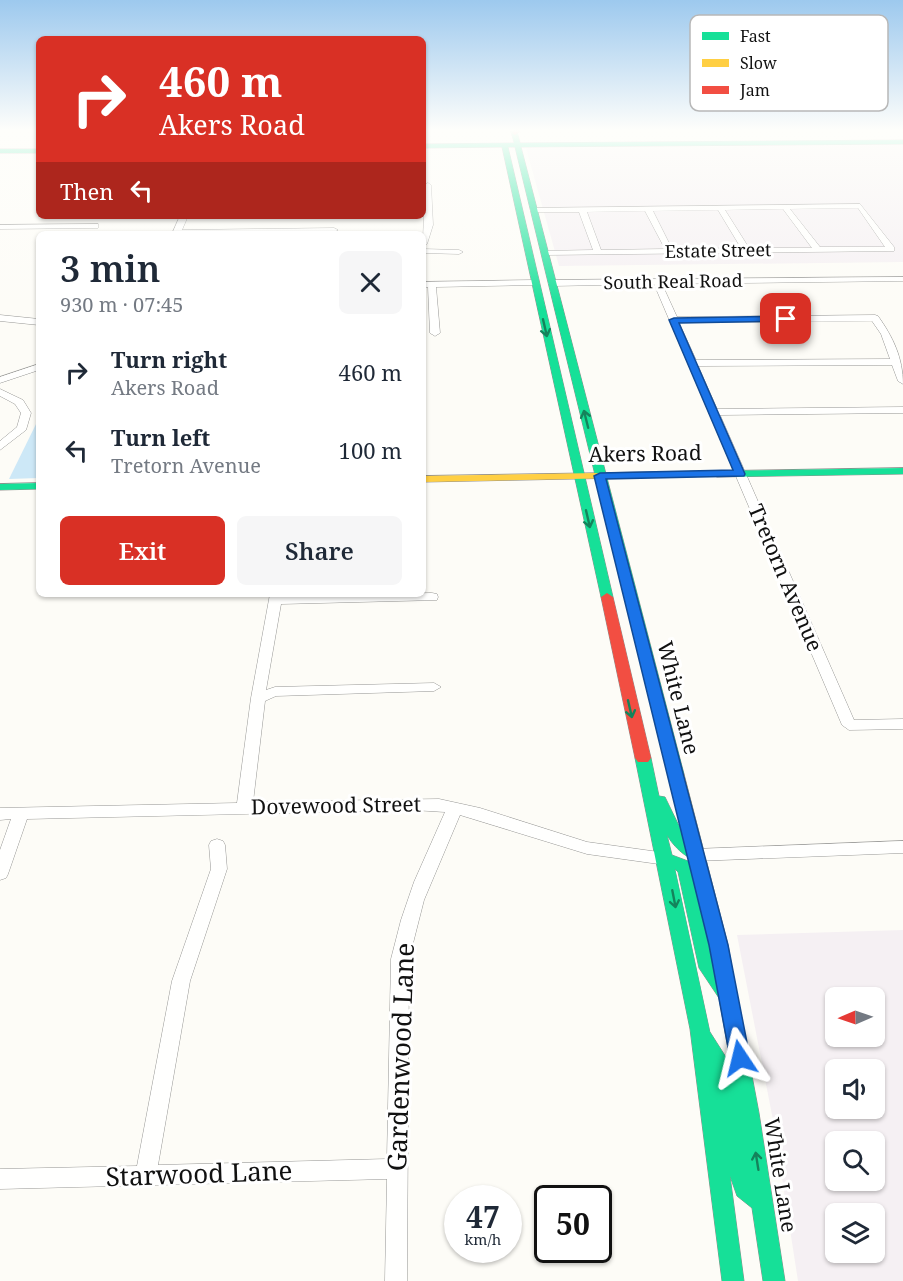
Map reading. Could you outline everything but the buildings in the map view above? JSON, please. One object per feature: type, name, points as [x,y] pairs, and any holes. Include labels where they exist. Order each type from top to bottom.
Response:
[{"type":"main road","points":[[515,191],[643,767],[666,859],[700,1029],[733,1281]]},
{"type":"main road","points":[[524,191],[533,206]]},
{"type":"main road","name":"White Lane","points":[[528,191],[718,945],[729,999],[774,1281]]},
{"type":"main road","points":[[525,234],[537,250],[544,253]]},
{"type":"main road","points":[[530,256],[544,280],[552,283]]},
{"type":"main road","points":[[535,284],[546,288],[559,310]]},
{"type":"main road","name":"Akers Road","points":[[426,479],[903,471]]},
{"type":"main road","points":[[0,487],[36,486]]},
{"type":"main road","points":[[643,767],[676,836],[696,855]]},
{"type":"main road","points":[[666,859],[682,866],[686,872],[708,968],[729,999]]},
{"type":"main road","points":[[700,1029],[723,1070],[739,1172],[745,1189],[763,1203]]},
{"type":"street","points":[[426,234],[429,225],[428,191]]},
{"type":"street","points":[[533,206],[582,209],[785,207],[818,250]]},
{"type":"street","name":"Estate Street","points":[[544,253],[891,249],[860,206],[785,207]]},
{"type":"street","points":[[720,208],[747,251]]},
{"type":"street","points":[[582,209],[598,253]]},
{"type":"street","points":[[648,209],[670,252]]},
{"type":"street","points":[[0,238],[4,227],[95,226],[92,231]]},
{"type":"street","points":[[256,231],[335,229]]},
{"type":"street","points":[[426,252],[459,252]]},
{"type":"street","name":"South Real Road","points":[[552,283],[903,279]]},
{"type":"street","name":"Tretorn Avenue","points":[[657,282],[849,725],[903,724]]},
{"type":"street","points":[[435,333],[427,285],[535,284]]},
{"type":"street","points":[[0,318],[36,322]]},
{"type":"street","points":[[674,320],[875,318],[886,334],[903,381]]},
{"type":"street","points":[[692,363],[896,362]]},
{"type":"street","points":[[0,380],[36,368]]},
{"type":"street","points":[[0,392],[19,402],[26,413],[22,428],[0,447]]},
{"type":"street","points":[[713,412],[903,410]]},
{"type":"street","points":[[244,807],[258,698],[275,597],[432,597]]},
{"type":"street","points":[[258,698],[275,692],[434,687]]},
{"type":"street","name":"Dovewood Street","points":[[0,813],[413,804],[455,808],[587,848],[666,859]]},
{"type":"street","name":"Gardenwood Lane","points":[[396,1281],[400,959],[405,929],[420,885],[455,808]]},
{"type":"street","points":[[0,874],[21,813]]},
{"type":"street","points":[[146,1175],[181,981],[219,869],[217,845]]},
{"type":"street","points":[[696,855],[903,847]]},
{"type":"street","name":"Starwood Lane","points":[[0,1179],[398,1169]]},
{"type":"shaded area","points":[[538,191],[903,191],[903,262],[559,266]]},
{"type":"shaded area","points":[[903,930],[903,1281],[798,1281],[773,1120],[737,935]]},
{"type":"water","points":[[36,424],[36,478],[9,479]]},
{"type":"traffic: fast","points":[[515,191],[607,597]]},
{"type":"traffic: fast","points":[[529,191],[676,774]]},
{"type":"traffic: fast","points":[[717,474],[903,471]]},
{"type":"traffic: fast","points":[[0,487],[36,486]]},
{"type":"traffic: fast","points":[[643,758],[700,1029],[733,1281]]},
{"type":"traffic: fast","points":[[659,801],[676,836],[696,855]]},
{"type":"traffic: fast","points":[[666,859],[682,865],[686,872],[708,968],[724,992]]},
{"type":"traffic: fast","points":[[728,996],[749,1113],[774,1281]]},
{"type":"traffic: fast","points":[[705,1038],[723,1070],[739,1172],[745,1189],[763,1203]]},
{"type":"traffic: slow","points":[[426,479],[717,474]]},
{"type":"traffic: slow","points":[[676,774],[719,945],[728,996]]},
{"type":"traffic: jam","points":[[607,597],[643,758]]},
{"type":"route","points":[[740,1058],[718,945],[600,476],[740,474],[674,320],[786,319]]}]
